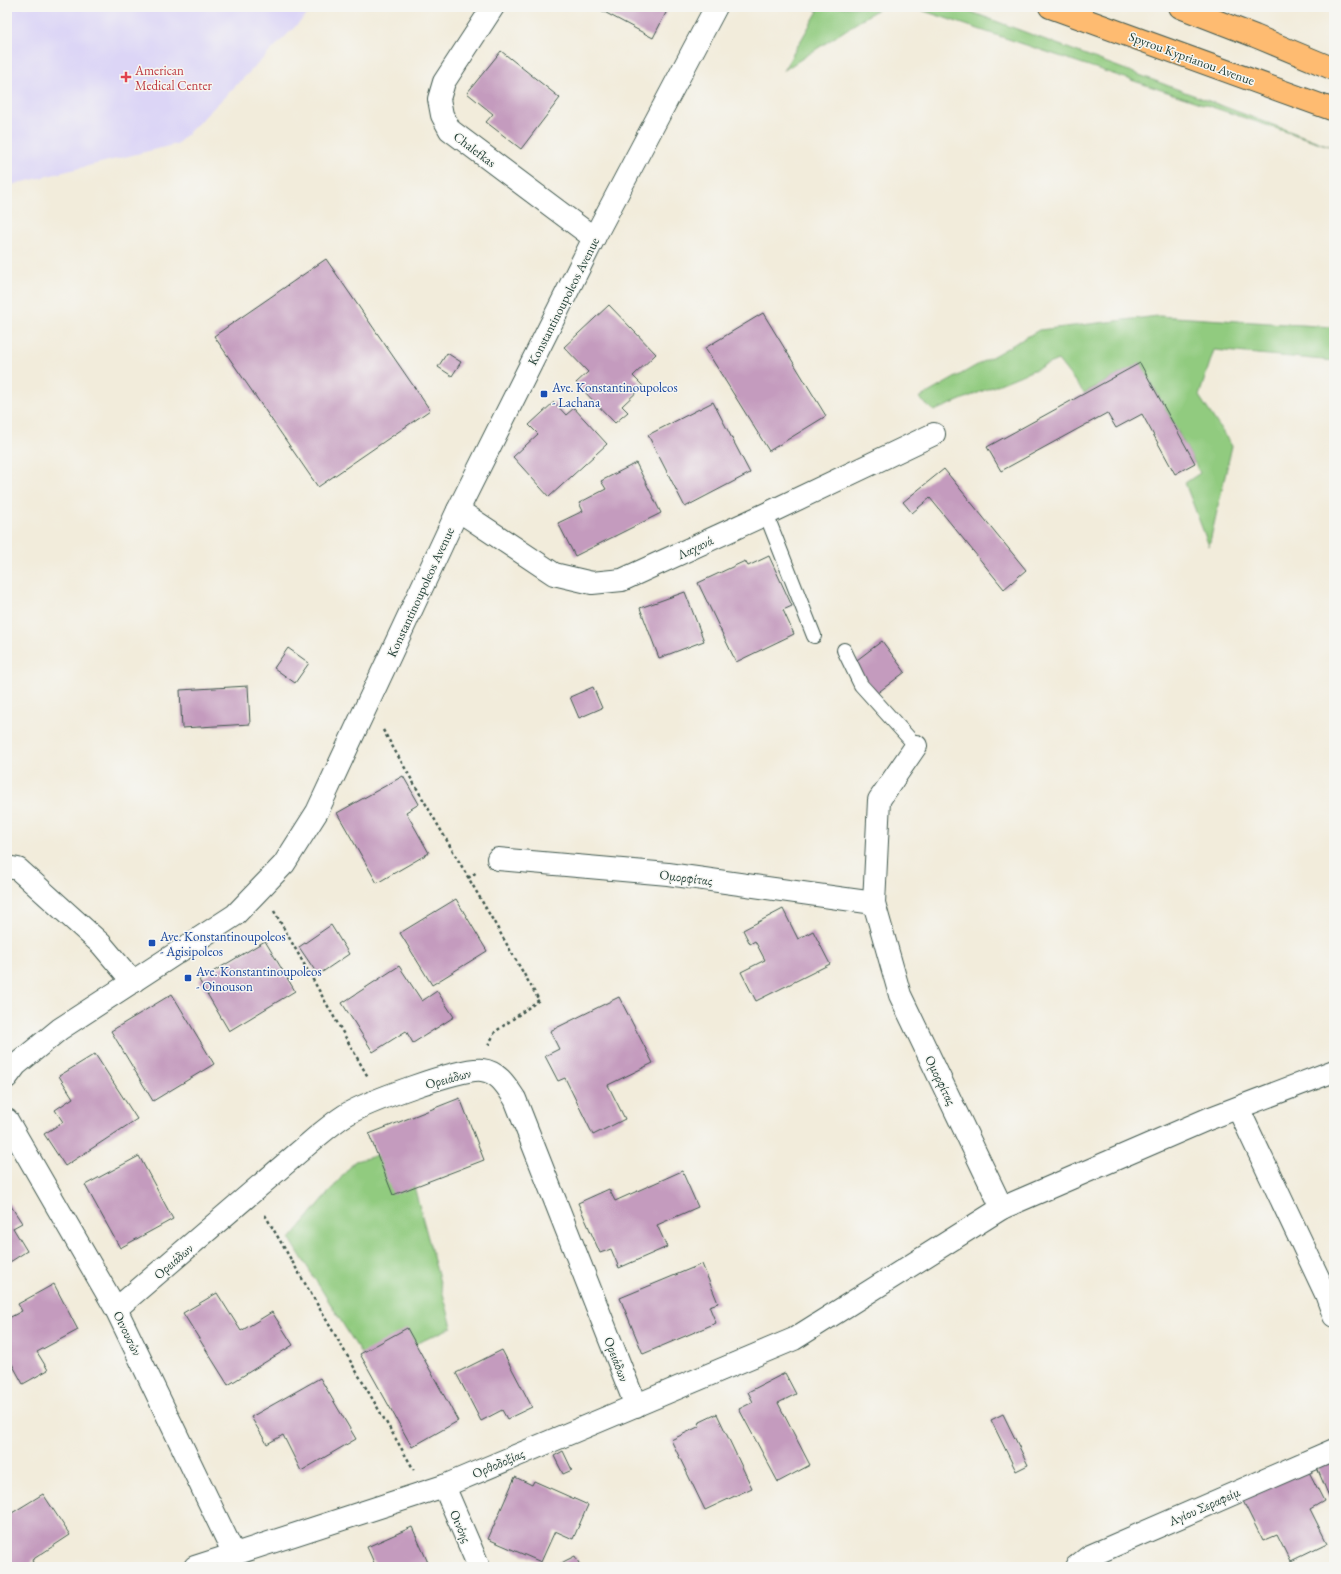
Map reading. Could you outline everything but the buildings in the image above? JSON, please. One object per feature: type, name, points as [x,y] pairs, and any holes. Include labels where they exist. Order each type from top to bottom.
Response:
[{"type":"main road","name":"Spyrou Kyprianou Avenue","points":[[1050,7],[1334,110]]},
{"type":"main road","points":[[1180,7],[1334,69]]},
{"type":"street","name":"Chalefkas","points":[[493,7],[444,82],[439,99],[442,115],[450,130],[594,238]]},
{"type":"street","name":"Konstantinoupoleos Avenue","points":[[7,1077],[16,1065],[60,1029],[235,915],[284,864],[317,812],[458,510],[594,238],[716,7]]},
{"type":"street","name":"Λαχανά","points":[[458,510],[554,574],[592,583],[622,580],[766,514],[934,434]]},
{"type":"street","name":"Ομορφίτας","points":[[916,746],[878,800],[874,903],[900,995],[1002,1208]]},
{"type":"street","name":"Ομορφίτας","points":[[498,859],[668,874],[874,903]]},
{"type":"street","points":[[7,867],[18,870],[101,944],[132,982]]},
{"type":"street","name":"Ορειάδων","points":[[116,1309],[344,1115],[381,1099],[463,1071],[482,1070],[494,1074],[504,1082],[515,1099],[636,1406]]},
{"type":"street","name":"Ορθοδοξίας","points":[[195,1567],[435,1488],[636,1406],[794,1339],[1002,1208],[1208,1119],[1334,1071]]},
{"type":"street","points":[[1238,1108],[1330,1292],[1334,1316]]},
{"type":"street","name":"Οινουσών","points":[[7,1120],[116,1309],[234,1554]]},
{"type":"street","name":"Αγίου Σεραφείμ","points":[[1076,1567],[1090,1556],[1334,1450]]},
{"type":"street","name":"Οινόης","points":[[435,1488],[479,1567]]},
{"type":"lane","points":[[766,514],[814,636]]},
{"type":"lane","points":[[844,650],[861,685],[916,746]]},
{"type":"path","points":[[367,704],[539,1000],[495,1032],[477,1070]]},
{"type":"path","points":[[261,888],[381,1099]]},
{"type":"path","points":[[252,1192],[435,1488]]},
{"type":"shaded area","name":"American Medical Center","points":[[7,7],[315,7],[177,144],[7,186]]},
{"type":"green space","points":[[811,7],[881,7],[783,71],[818,11]]},
{"type":"green space","points":[[912,7],[958,7],[1329,146]]},
{"type":"green space","points":[[1158,316],[1334,327],[1334,361],[1214,350],[1199,396],[1232,446],[1209,546],[1185,483],[1200,473],[1141,363],[1084,393],[1058,360],[934,411],[919,398],[1039,330]]},
{"type":"green space","points":[[404,1149],[452,1327],[369,1366],[290,1239],[355,1161]]},
{"type":"place","name":"American Medical Center","points":[[126,77]]},
{"type":"place","name":"Ave. Konstantinoupoleos - Lachana","points":[[544,394]]},
{"type":"place","name":"Ave. Konstantinoupoleos - Agisipoleos","points":[[152,943]]},
{"type":"place","name":"Ave. Konstantinoupoleos - Oinouson","points":[[188,978]]}]
